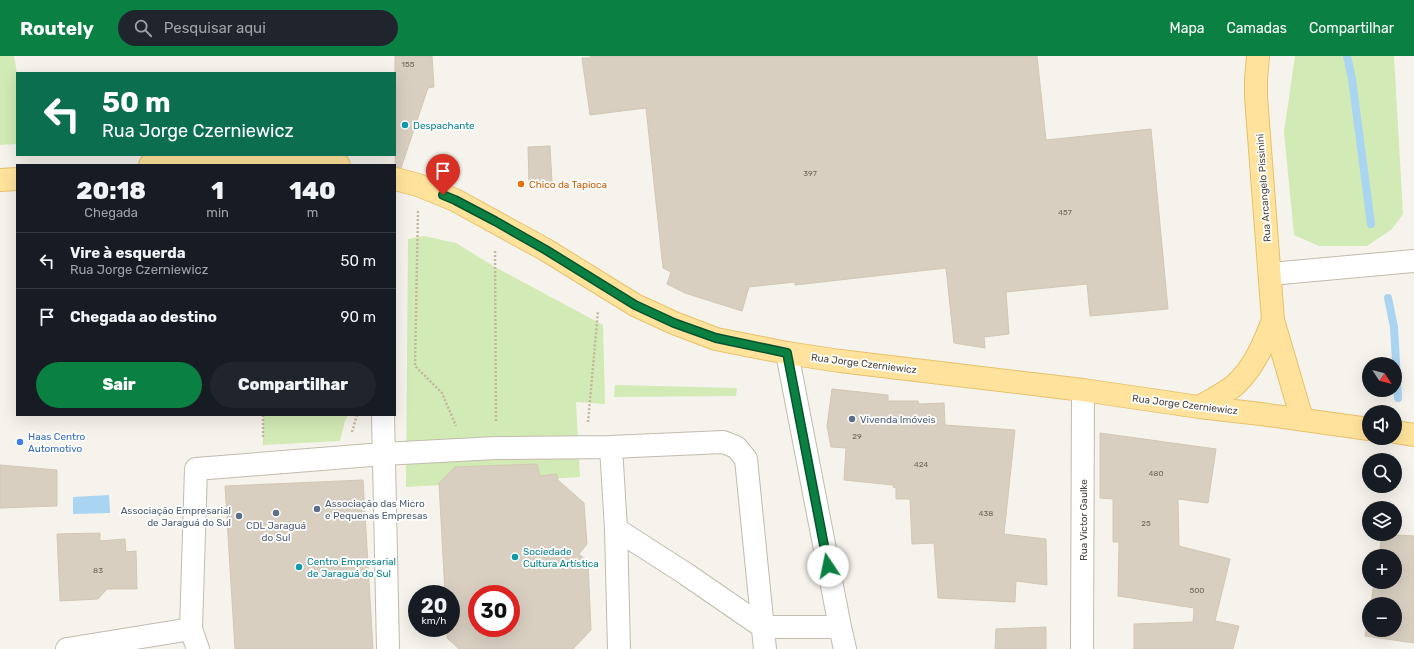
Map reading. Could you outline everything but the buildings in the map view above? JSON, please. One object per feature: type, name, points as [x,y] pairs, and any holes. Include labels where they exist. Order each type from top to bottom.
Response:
[{"type":"main road","name":"Rua Arcangelo Pissinini","points":[[1258,56],[1256,96],[1273,320],[1302,419]]},
{"type":"main road","points":[[161,164],[267,158],[314,161],[333,164]]},
{"type":"main road","points":[[0,180],[16,179]]},
{"type":"main road","name":"Rua Jorge Czerniewicz","points":[[396,179],[418,185],[455,200],[495,221],[635,305],[674,323],[716,338],[787,353],[840,361],[1083,390],[1199,407],[1362,427]]},
{"type":"main road","name":"Rua Arcangelo Pissinini","points":[[1199,407],[1231,387],[1246,372],[1262,348],[1273,320]]},
{"type":"main road","points":[[1402,433],[1414,435]]},
{"type":"street","points":[[1270,274],[1414,261]]},
{"type":"street","points":[[787,353],[845,649]]},
{"type":"street","name":"Rua Victor Gaulke","points":[[1082,649],[1083,390]]},
{"type":"street","points":[[383,416],[388,649]]},
{"type":"street","points":[[66,649],[195,639],[196,469],[383,454],[496,448],[611,447],[723,442],[736,447],[746,458],[765,649]]},
{"type":"street","points":[[611,447],[616,529],[619,649]]},
{"type":"street","points":[[616,529],[686,574],[763,627],[840,627]]},
{"type":"path","points":[[418,185],[415,366],[442,393],[457,428]]},
{"type":"path","points":[[495,221],[496,448]]},
{"type":"path","points":[[587,427],[600,283]]},
{"type":"green space","points":[[0,56],[14,56],[17,72],[16,144],[0,145]]},
{"type":"green space","points":[[1295,56],[1394,56],[1403,214],[1392,229],[1367,246],[1319,246],[1294,235],[1284,132]]},
{"type":"green space","points":[[424,236],[456,243],[495,267],[603,325],[605,404],[576,402],[580,477],[406,487],[408,239]]},
{"type":"green space","points":[[615,385],[737,388],[736,396],[614,397]]},
{"type":"green space","points":[[263,416],[348,416],[340,441],[263,445]]},
{"type":"water","points":[[109,495],[110,513],[73,514],[73,497]]},
{"type":"waterway","points":[[1347,56],[1352,79],[1371,224]]},
{"type":"waterway","points":[[1388,298],[1394,327],[1398,398]]},
{"type":"place","name":"Despachante","points":[[405,125]]},
{"type":"place","name":"Chico da Tapioca","points":[[521,184]]},
{"type":"place","name":"Vivenda Imóveis","points":[[852,419]]},
{"type":"place","name":"Haas Centro Automotivo","points":[[20,442]]},
{"type":"place","name":"Associação das Micro e Pequenas Empresas","points":[[317,509]]},
{"type":"place","name":"CDL Jaraguá do Sul","points":[[276,513]]},
{"type":"place","name":"Associação Empresarial de Jaraguá do Sul","points":[[239,516]]},
{"type":"place","name":"Sociedade Cultura Artística","points":[[515,557]]},
{"type":"place","name":"Centro Empresarial de Jaraguá do Sul","points":[[299,567]]},
{"type":"route","points":[[443,195],[495,221],[546,250],[635,305],[674,323],[716,338],[787,353],[828,566]]}]
